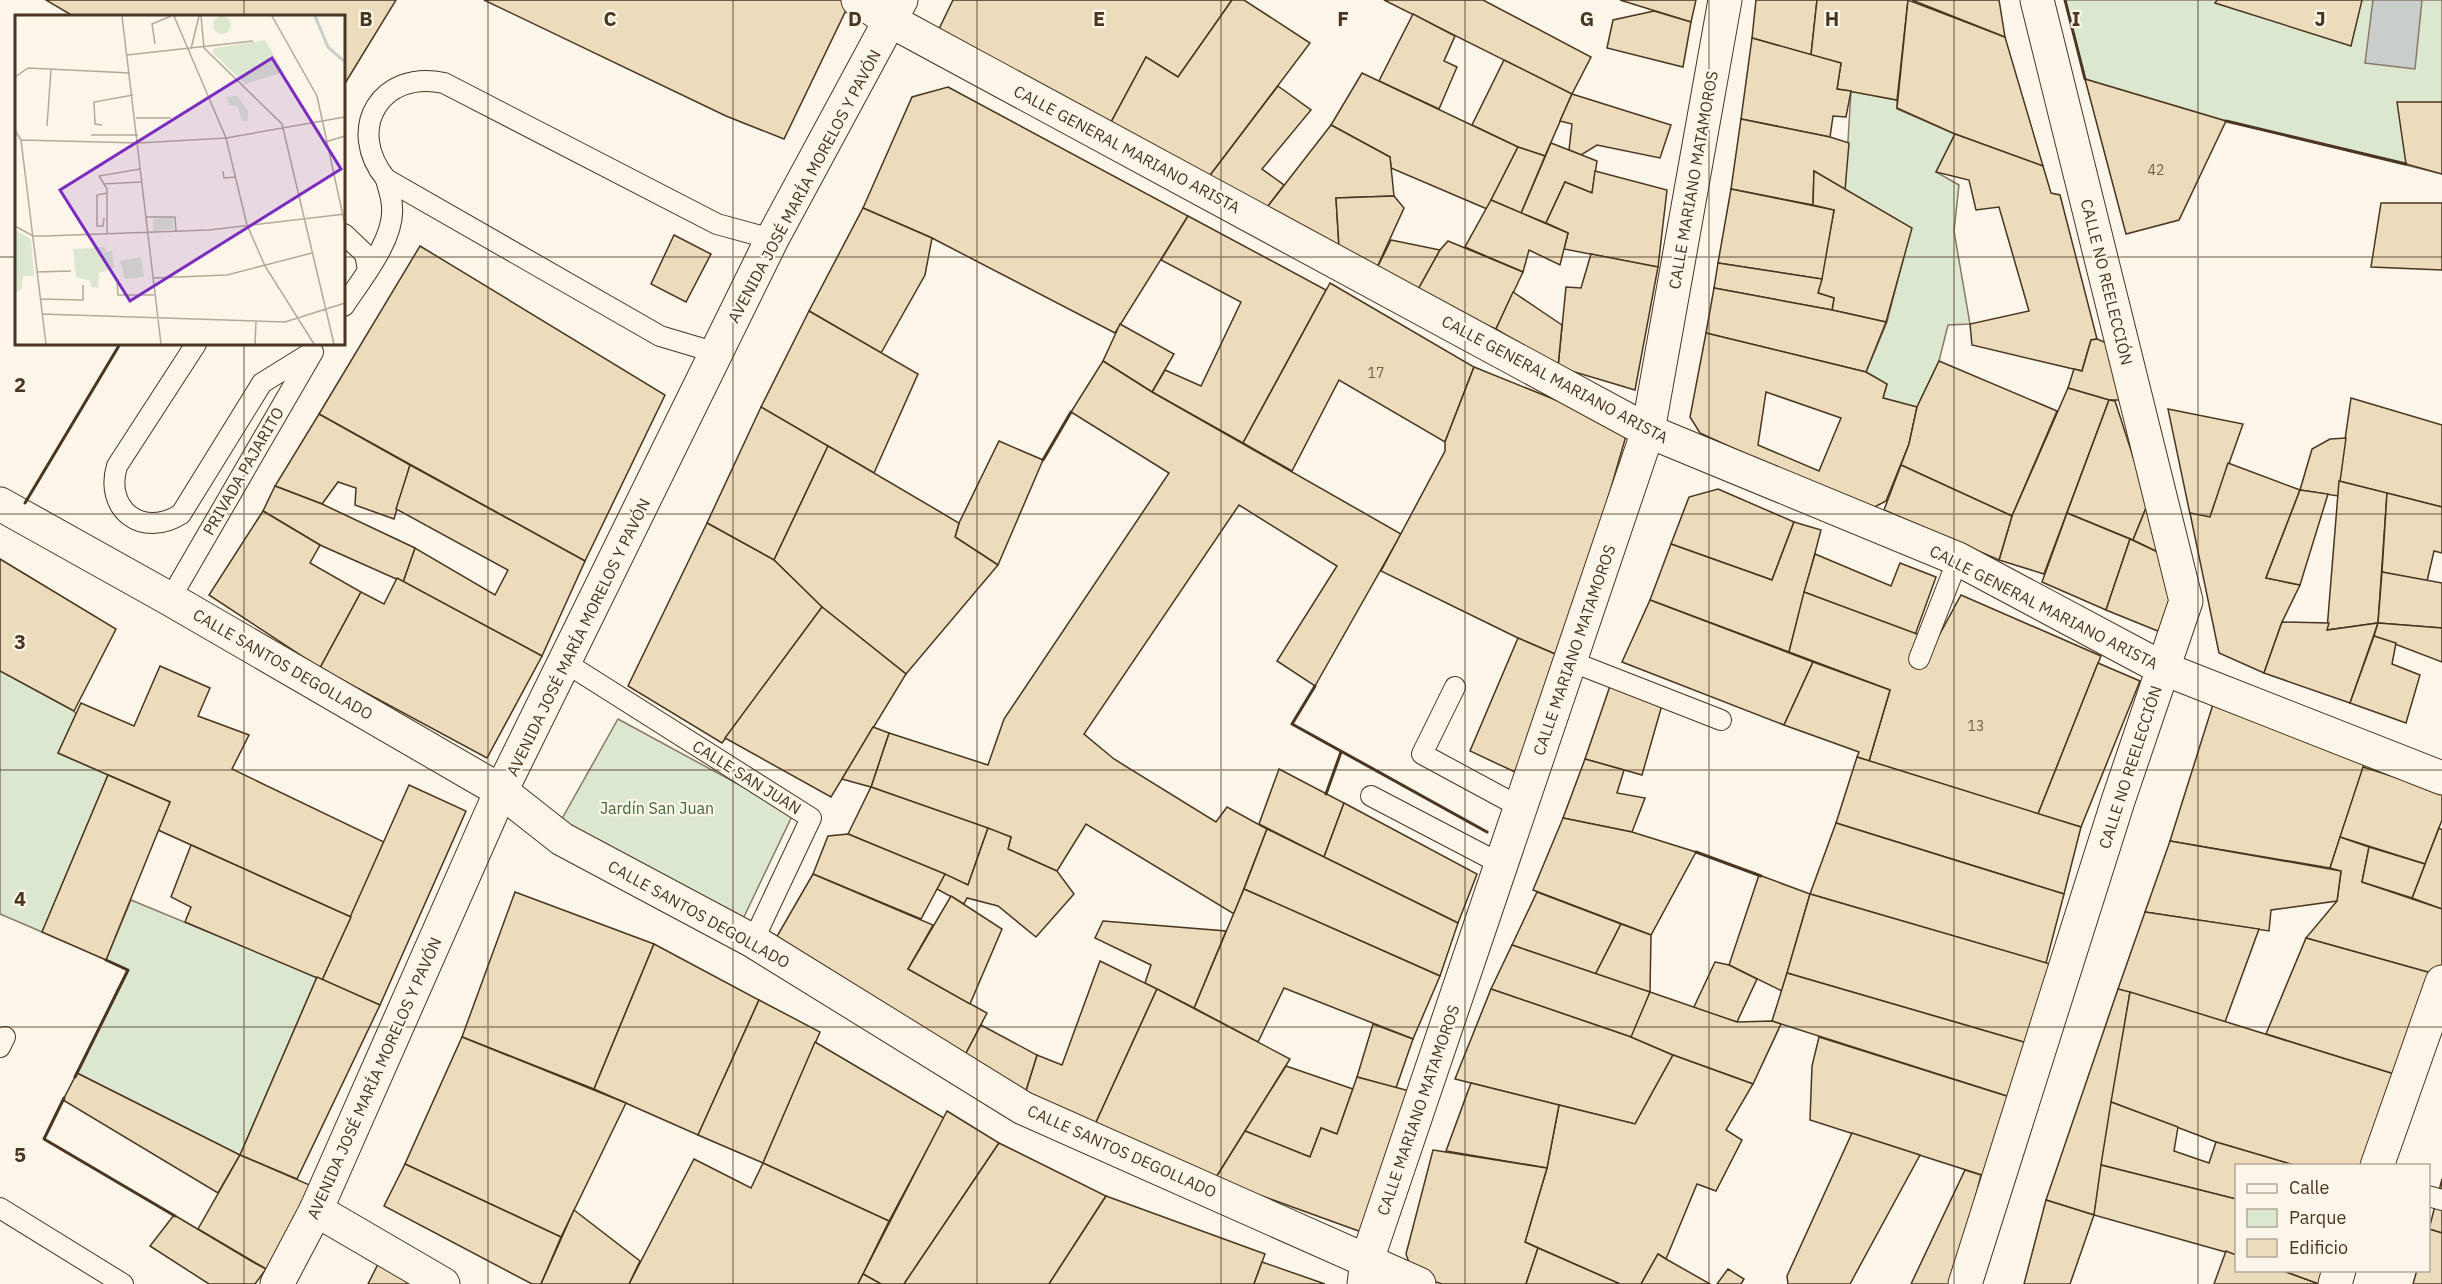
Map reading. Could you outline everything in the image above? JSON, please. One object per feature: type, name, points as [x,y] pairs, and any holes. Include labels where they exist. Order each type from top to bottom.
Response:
[{"type":"street","name":"CALLE GENERAL MARIANO ARISTA","points":[[858,0],[896,10],[1648,431],[1958,559],[2162,668],[2442,778]]},
{"type":"street","name":"CALLE MARIANO MATAMOROS","points":[[1366,1272],[1520,807],[1648,431],[1725,0]]},
{"type":"street","name":"CALLE NO REELECCIÓN","points":[[1965,1284],[2162,668],[2186,601],[2037,0]]},
{"type":"street","name":"AVENIDA JOSÉ MARÍA MORELOS Y PAVÓN","points":[[277,1284],[316,1210],[501,791],[566,663],[772,239],[896,10]]},
{"type":"street","name":"CALLE SANTOS DEGOLLADO","points":[[0,504],[170,599],[501,791],[562,839],[753,942],[1023,1108],[1366,1272],[1419,1284]]},
{"type":"street","points":[[2378,1164],[2442,982]]},
{"type":"street","points":[[316,1210],[443,1284]]},
{"type":"lane","points":[[717,353],[660,336],[386,179],[376,167],[368,144],[369,123],[374,109],[395,87],[405,83],[430,80],[444,83],[717,224],[772,239]]},
{"type":"lane","points":[[345,304],[389,232],[392,207],[386,179]]},
{"type":"lane","points":[[345,235],[365,254],[368,270]]},
{"type":"lane","points":[[195,345],[117,466],[114,476],[114,494],[120,507],[129,516],[141,522],[153,525],[163,523],[180,514],[262,383],[315,348]]},
{"type":"lane","name":"PRIVADA PAJARITO","points":[[170,599],[315,348]]},
{"type":"lane","points":[[1919,659],[1958,559]]},
{"type":"lane","points":[[1570,661],[1721,720]]},
{"type":"lane","name":"CALLE SAN JUAN","points":[[566,663],[811,818],[753,942]]},
{"type":"lane","points":[[1455,687],[1422,754],[1520,807]]},
{"type":"lane","points":[[1371,796],[1501,864]]},
{"type":"lane","points":[[0,1208],[123,1284]]},
{"type":"green space","points":[[2065,0],[2442,0],[2442,174],[2226,121],[2085,79]]},
{"type":"green space","points":[[1851,91],[1897,100],[1897,109],[1955,134],[1936,172],[1959,185],[1954,231],[1970,324],[1948,325],[1939,361],[1917,407],[1883,398],[1887,384],[1866,372],[1887,322],[1911,228],[1845,190]]},
{"type":"green space","points":[[0,671],[74,711],[76,714],[58,753],[108,775],[42,932],[0,914]]},
{"type":"green space","name":"Jardín San Juan","points":[[618,719],[793,814],[742,921],[559,824]]},
{"type":"green space","points":[[131,900],[317,977],[240,1155],[77,1073],[128,971],[106,960]]},
{"type":"shaded area","points":[[2373,0],[2422,0],[2415,69],[2365,63]]},
{"type":"building","points":[[46,0],[396,0],[345,83],[345,15],[71,15]]},
{"type":"building","points":[[484,0],[841,0],[849,4],[784,139],[726,116]]},
{"type":"building","points":[[953,0],[1232,0],[1178,77],[1146,57],[1109,126],[939,29]]},
{"type":"building","points":[[1232,0],[1244,0],[1310,43],[1208,178],[1109,126],[1146,57],[1178,77]]},
{"type":"building","points":[[1384,0],[1483,0],[1591,57],[1572,94]]},
{"type":"building","points":[[1620,0],[1696,0],[1691,22]]},
{"type":"building","points":[[1756,0],[1817,0],[1811,55],[1752,38]]},
{"type":"building","points":[[1817,0],[1908,0],[1897,100],[1837,89],[1841,63],[1811,55]]},
{"type":"building","points":[[1908,0],[2005,37],[2043,166],[1955,134],[1897,108]]},
{"type":"building","points":[[1912,0],[1999,0],[2005,37]]},
{"type":"building","points":[[2217,0],[2362,0],[2351,46],[2215,3]]},
{"type":"building","points":[[1654,11],[1691,22],[1683,67],[1607,48],[1613,20]]},
{"type":"building","points":[[1413,14],[1455,36],[1444,61],[1457,67],[1439,109],[1379,81]]},
{"type":"building","points":[[1752,38],[1841,63],[1837,89],[1851,91],[1846,117],[1833,116],[1830,137],[1741,119]]},
{"type":"building","points":[[1504,60],[1572,94],[1545,156],[1518,147],[1472,125]]},
{"type":"building","points":[[1362,73],[1518,147],[1487,209],[1391,168],[1390,157],[1331,125]]},
{"type":"building","points":[[2085,79],[2226,121],[2179,220],[2126,234]]},
{"type":"building","points":[[1278,86],[1311,110],[1262,169],[1284,185],[1265,210],[1208,178]]},
{"type":"building","points":[[948,87],[1188,216],[1115,333],[932,238],[863,208],[912,97]]},
{"type":"building","points":[[1572,94],[1671,125],[1660,158],[1597,145],[1581,155],[1569,150],[1572,124],[1560,121]]},
{"type":"building","points":[[2397,102],[2442,102],[2442,174],[2406,164]]},
{"type":"building","points":[[1741,119],[1849,143],[1845,190],[1814,171],[1813,205],[1731,189]]},
{"type":"building","points":[[1331,125],[1390,157],[1394,196],[1336,198],[1339,247],[1265,210]]},
{"type":"building","points":[[1955,134],[2043,166],[2051,193],[2060,195],[2097,339],[2091,340],[2082,371],[1972,345],[1970,324],[2029,311],[1999,207],[1976,210],[1969,180],[1936,172]]},
{"type":"building","points":[[1551,143],[1597,161],[1592,193],[1565,182],[1546,223],[1521,213]]},
{"type":"building","points":[[1518,147],[1545,156],[1521,213],[1491,200]]},
{"type":"building","points":[[1595,171],[1667,190],[1658,267],[1564,249],[1568,233],[1546,223],[1565,182],[1592,193]]},
{"type":"building","points":[[1814,171],[1912,228],[1886,322],[1832,310],[1834,298],[1818,293],[1834,210],[1813,205]]},
{"type":"building","points":[[1731,189],[1834,210],[1822,279],[1718,263]]},
{"type":"building","points":[[1394,196],[1404,208],[1374,274],[1339,247],[1336,198]]},
{"type":"building","points":[[1491,200],[1568,233],[1560,265],[1529,250],[1523,272],[1465,247]]},
{"type":"building","points":[[2381,203],[2442,203],[2442,270],[2371,267]]},
{"type":"building","points":[[863,208],[932,238],[925,275],[881,353],[809,311]]},
{"type":"building","points":[[1188,216],[1326,290],[1243,443],[1152,392],[1165,370],[1201,386],[1241,302],[1161,260]]},
{"type":"building","points":[[674,235],[711,254],[686,302],[651,284]]},
{"type":"building","points":[[1391,240],[1440,250],[1415,295],[1374,274]]},
{"type":"building","points":[[1448,241],[1523,272],[1496,329],[1415,295],[1440,250]]},
{"type":"building","points":[[420,246],[665,395],[585,561],[319,414]]},
{"type":"building","points":[[1591,254],[1658,267],[1635,390],[1558,367],[1566,287],[1581,288]]},
{"type":"building","points":[[1718,263],[1822,279],[1818,293],[1834,298],[1832,310],[1714,288]]},
{"type":"building","points":[[1330,283],[1474,367],[1445,442],[1339,380],[1292,471],[1243,443]]},
{"type":"building","points":[[1714,288],[1886,322],[1866,372],[1706,333]]},
{"type":"building","points":[[1513,292],[1562,325],[1558,367],[1496,329]]},
{"type":"building","points":[[809,311],[918,374],[874,473],[761,407]]},
{"type":"building","points":[[1120,324],[1174,354],[1152,392],[1103,361]]},
{"type":"building","points":[[1706,333],[1866,372],[1887,384],[1883,398],[1917,407],[1909,444],[1886,501],[1869,510],[1700,433],[1690,417]],"holes":[[[1766,392],[1841,418],[1819,471],[1758,445]]]},
{"type":"building","points":[[2097,339],[2116,347],[2127,400],[2109,400],[2068,388],[2074,369],[2082,371],[2091,340]]},
{"type":"building","points":[[1103,361],[1152,392],[1401,534],[1315,686],[1277,661],[1337,566],[1239,505],[1084,734],[1114,759],[1216,822],[1227,807],[1267,829],[1234,914],[1086,824],[1057,871],[1008,849],[1011,837],[871,787],[889,733],[988,765],[1004,719],[1169,473],[1071,412]]},
{"type":"building","points":[[1939,361],[2057,411],[2012,516],[1901,465],[1909,444],[1917,407]]},
{"type":"building","points":[[1474,367],[1628,429],[1562,657],[1381,571],[1445,451],[1445,442]]},
{"type":"building","points":[[2068,388],[2109,400],[2044,574],[1999,560],[2012,516]]},
{"type":"building","points":[[2351,398],[2442,425],[2442,507],[2339,481]]},
{"type":"building","points":[[2109,400],[2115,401],[2148,503],[2133,540],[2067,513]]},
{"type":"building","points":[[761,407],[828,446],[774,560],[707,523]]},
{"type":"building","points":[[2168,409],[2243,424],[2210,517],[2190,514]]},
{"type":"building","points":[[319,414],[410,465],[394,519],[355,505],[356,488],[338,482],[322,504],[275,486]]},
{"type":"building","points":[[2346,438],[2338,496],[2300,490],[2312,449],[2330,439]]},
{"type":"building","points":[[999,441],[1043,460],[998,565],[955,537],[959,523]]},
{"type":"building","points":[[828,446],[959,523],[955,537],[998,565],[906,674],[822,607],[774,560]]},
{"type":"building","points":[[2228,463],[2300,490],[2266,578],[2300,585],[2282,622],[2264,673],[2219,653],[2190,513],[2210,517]]},
{"type":"building","points":[[410,465],[585,561],[542,656],[403,582],[415,548],[495,595],[508,570],[396,509]]},
{"type":"building","points":[[1901,465],[2012,516],[1999,560],[1884,510]]},
{"type":"building","points":[[2339,481],[2387,493],[2378,623],[2327,630]]},
{"type":"building","points":[[275,486],[322,504],[415,548],[403,582],[320,545],[263,511]]},
{"type":"building","points":[[1718,489],[1794,522],[1772,580],[1671,544],[1689,497]]},
{"type":"building","points":[[2300,490],[2328,494],[2300,585],[2266,578]]},
{"type":"building","points":[[2387,493],[2442,507],[2442,553],[2434,551],[2427,581],[2382,572]]},
{"type":"building","points":[[2148,503],[2166,556],[2133,540]]},
{"type":"building","points":[[263,511],[320,545],[310,563],[361,592],[320,668],[209,595]]},
{"type":"building","points":[[2067,513],[2130,539],[2106,610],[2042,582]]},
{"type":"building","points":[[1794,522],[1821,530],[1789,652],[1650,600],[1671,544],[1772,580]]},
{"type":"building","points":[[707,523],[774,560],[822,607],[722,743],[628,686]]},
{"type":"building","points":[[2130,539],[2166,556],[2182,607],[2170,636],[2106,610]]},
{"type":"building","points":[[1815,554],[1891,586],[1900,563],[1936,577],[1915,635],[1804,592]]},
{"type":"building","points":[[0,559],[116,629],[74,711],[0,671]]},
{"type":"building","points":[[2382,572],[2442,583],[2442,628],[2378,623]]},
{"type":"building","points":[[397,578],[542,656],[487,758],[320,668],[361,592],[384,604]]},
{"type":"building","points":[[1804,592],[1936,641],[1961,595],[2101,656],[2038,814],[1869,761],[1890,690],[1789,652]]},
{"type":"building","points":[[1650,600],[1813,662],[1784,725],[1622,662]]},
{"type":"building","points":[[822,607],[906,674],[831,797],[725,738]]},
{"type":"building","points":[[2282,622],[2329,623],[2327,630],[2378,623],[2350,703],[2264,673]]},
{"type":"building","points":[[2378,623],[2442,628],[2442,662],[2374,636]]},
{"type":"building","points":[[2374,636],[2396,643],[2392,664],[2420,675],[2406,723],[2350,703]]},
{"type":"building","points":[[1518,638],[1562,657],[1515,772],[1470,751]]},
{"type":"building","points":[[1813,662],[1890,690],[1869,761],[1857,757],[1859,752],[1784,725]]},
{"type":"building","points":[[2098,663],[2140,681],[2081,827],[2038,814]]},
{"type":"building","points":[[160,666],[210,688],[198,716],[249,735],[232,769],[384,842],[351,917],[158,830],[170,802],[58,753],[81,703],[134,726]]},
{"type":"building","points":[[1610,686],[1662,705],[1642,775],[1585,759]]},
{"type":"building","points":[[2215,698],[2366,760],[2330,868],[2170,841]]},
{"type":"building","points":[[873,727],[889,733],[871,787],[842,779]]},
{"type":"building","points":[[1857,757],[2081,827],[2064,894],[1836,823]]},
{"type":"building","points":[[1585,759],[1624,770],[1617,793],[1645,798],[1632,832],[1563,818]]},
{"type":"building","points":[[2363,767],[2442,792],[2442,820],[2425,864],[2340,837]]},
{"type":"building","points":[[1279,769],[1344,803],[1324,857],[1259,824]]},
{"type":"building","points":[[108,775],[170,802],[106,960],[42,932]]},
{"type":"building","points":[[409,785],[466,811],[380,1005],[322,980]]},
{"type":"building","points":[[871,787],[988,828],[968,885],[848,834]]},
{"type":"building","points":[[1344,803],[1477,874],[1458,923],[1324,857]]},
{"type":"building","points":[[1563,818],[1632,832],[1696,852],[1651,935],[1533,890]]},
{"type":"building","points":[[1836,823],[2064,894],[2046,963],[1810,894]]},
{"type":"building","points":[[988,828],[1011,837],[1008,849],[1057,871],[1074,894],[1036,937],[998,906],[967,898],[964,904],[937,889],[945,874],[968,885]]},
{"type":"building","points":[[2439,828],[2442,830],[2442,909],[2412,898]]},
{"type":"building","points":[[1267,829],[1458,923],[1440,976],[1244,889]]},
{"type":"building","points":[[848,834],[945,874],[921,919],[813,874],[828,836]]},
{"type":"building","points":[[2340,837],[2369,847],[2362,882],[2442,909],[2442,976],[2306,938],[2337,901],[2341,871],[2330,868]]},
{"type":"building","points":[[2170,841],[2341,871],[2337,901],[2271,910],[2269,931],[2145,912]]},
{"type":"building","points":[[191,845],[351,917],[322,980],[185,922],[191,907],[171,897]]},
{"type":"building","points":[[2369,847],[2425,864],[2412,898],[2362,882]]},
{"type":"building","points":[[813,874],[933,925],[908,969],[987,1013],[964,1057],[772,945]]},
{"type":"building","points":[[1759,875],[1810,894],[1782,991],[1729,965]]},
{"type":"building","points":[[1244,889],[1440,976],[1413,1039],[1284,988],[1258,1042],[1194,1008]]},
{"type":"building","points":[[515,892],[654,944],[594,1089],[462,1037]]},
{"type":"building","points":[[1537,892],[1621,924],[1595,975],[1512,945]]},
{"type":"building","points":[[1810,894],[2057,966],[2034,1045],[1787,973]]},
{"type":"building","points":[[951,896],[1002,929],[970,1004],[908,969]]},
{"type":"building","points":[[2145,912],[2259,929],[2225,1022],[2118,989]]},
{"type":"building","points":[[1103,921],[1226,931],[1194,1008],[1145,983],[1151,965],[1095,938]]},
{"type":"building","points":[[1621,924],[1651,935],[1650,992],[1595,975]]},
{"type":"building","points":[[2306,938],[2442,976],[2410,1079],[2266,1034]]},
{"type":"building","points":[[654,944],[759,1000],[698,1135],[594,1089]]},
{"type":"building","points":[[1512,945],[1650,992],[1634,1038],[1491,989]]},
{"type":"building","points":[[1100,961],[1157,989],[1092,1131],[1024,1097],[1037,1055],[1062,1065]]},
{"type":"building","points":[[1715,962],[1729,965],[1757,979],[1737,1022],[1693,1009]]},
{"type":"building","points":[[1787,973],[2034,1045],[2013,1098],[1772,1021]]},
{"type":"building","points":[[317,977],[380,1005],[297,1179],[240,1155]]},
{"type":"building","points":[[1157,989],[1290,1059],[1215,1179],[1092,1131]]},
{"type":"building","points":[[1491,989],[1634,1038],[1673,1055],[1635,1124],[1455,1079]]},
{"type":"building","points":[[2118,989],[2130,992],[2094,1215],[2046,1200]]},
{"type":"building","points":[[1650,992],[1737,1022],[1772,1021],[1781,1024],[1753,1084],[1631,1037]]},
{"type":"building","points":[[2130,992],[2410,1079],[2379,1164],[2290,1164],[2216,1142],[2111,1102]]},
{"type":"building","points":[[759,1000],[820,1032],[763,1163],[698,1135]]},
{"type":"building","points":[[1373,1024],[1413,1039],[1396,1088],[1357,1077]]},
{"type":"building","points":[[981,1025],[1037,1055],[1024,1097],[964,1057]]},
{"type":"building","points":[[462,1037],[626,1103],[561,1237],[405,1164]]},
{"type":"building","points":[[1819,1037],[2013,1098],[1988,1177],[1810,1120],[1812,1066]]},
{"type":"building","points":[[815,1042],[944,1118],[889,1221],[763,1163]]},
{"type":"building","points":[[1673,1055],[1753,1084],[1726,1130],[1742,1140],[1716,1191],[1697,1184],[1666,1259],[1658,1254],[1641,1284],[1620,1284],[1525,1242],[1547,1168],[1559,1105],[1635,1124]]},
{"type":"building","points":[[1286,1066],[1353,1089],[1337,1134],[1321,1128],[1310,1157],[1245,1131]]},
{"type":"building","points":[[77,1073],[240,1155],[218,1193],[63,1100]]},
{"type":"building","points":[[1357,1077],[1417,1093],[1367,1234],[1215,1179],[1245,1131],[1310,1157],[1321,1128],[1337,1134]]},
{"type":"building","points":[[1471,1083],[1559,1105],[1547,1168],[1446,1151]]},
{"type":"building","points":[[2111,1102],[2178,1127],[2174,1151],[2209,1163],[2216,1142],[2290,1164],[2235,1164],[2235,1199],[2101,1165]]},
{"type":"building","points":[[947,1111],[999,1143],[904,1284],[881,1284],[863,1274]]},
{"type":"building","points":[[1852,1133],[1920,1155],[1850,1284],[1788,1284],[1787,1276]]},
{"type":"building","points":[[999,1143],[1106,1196],[1049,1284],[904,1284]]},
{"type":"building","points":[[1433,1150],[1547,1168],[1525,1242],[1538,1248],[1526,1284],[1442,1284],[1425,1278],[1411,1268],[1406,1254]]},
{"type":"building","points":[[240,1155],[312,1186],[266,1269],[198,1229]]},
{"type":"building","points":[[694,1159],[751,1188],[763,1163],[889,1221],[858,1284],[629,1284]]},
{"type":"building","points":[[405,1164],[561,1237],[541,1284],[532,1284],[384,1206]]},
{"type":"building","points":[[2101,1165],[2235,1199],[2235,1255],[2094,1215]]},
{"type":"building","points":[[1965,1170],[1981,1175],[1954,1284],[1911,1284]]},
{"type":"building","points":[[2442,1179],[2442,1233],[2430,1229]]},
{"type":"building","points":[[1106,1196],[1265,1254],[1254,1284],[1049,1284]]},
{"type":"building","points":[[2046,1200],[2094,1215],[2070,1284],[2024,1284]]},
{"type":"building","points":[[574,1210],[640,1261],[629,1284],[541,1284]]},
{"type":"building","points":[[174,1215],[266,1269],[255,1284],[209,1284],[150,1246]]},
{"type":"building","points":[[2430,1229],[2442,1233],[2442,1284],[2413,1284],[2416,1272],[2430,1272]]},
{"type":"building","points":[[1538,1248],[1620,1284],[1526,1284]]},
{"type":"building","points":[[2226,1251],[2235,1255],[2235,1272],[2286,1272],[2319,1284],[2214,1284]]},
{"type":"building","points":[[1658,1254],[1666,1259],[1710,1284],[1641,1284]]},
{"type":"building","points":[[382,1256],[431,1284],[368,1284]]},
{"type":"building","points":[[1262,1262],[1325,1284],[1254,1284]]},
{"type":"building","points":[[1728,1269],[1744,1279],[1741,1284],[1717,1284]]},
{"type":"building","points":[[2286,1272],[2353,1272],[2350,1284],[2319,1284]]},
{"type":"building","points":[[863,1274],[881,1284],[858,1284]]},
{"type":"wall","points":[[2065,0],[2085,79]]},
{"type":"wall","points":[[2226,121],[2406,164]]},
{"type":"wall","points":[[25,503],[119,345]]},
{"type":"wall","points":[[1043,460],[1071,412]]},
{"type":"wall","points":[[1315,686],[1292,724],[1487,832]]},
{"type":"wall","points":[[1326,794],[1341,752]]},
{"type":"wall","points":[[1696,852],[1761,876]]},
{"type":"wall","points":[[75,1077],[128,970],[106,960]]},
{"type":"wall","points":[[64,1098],[44,1139],[175,1216]]}]
